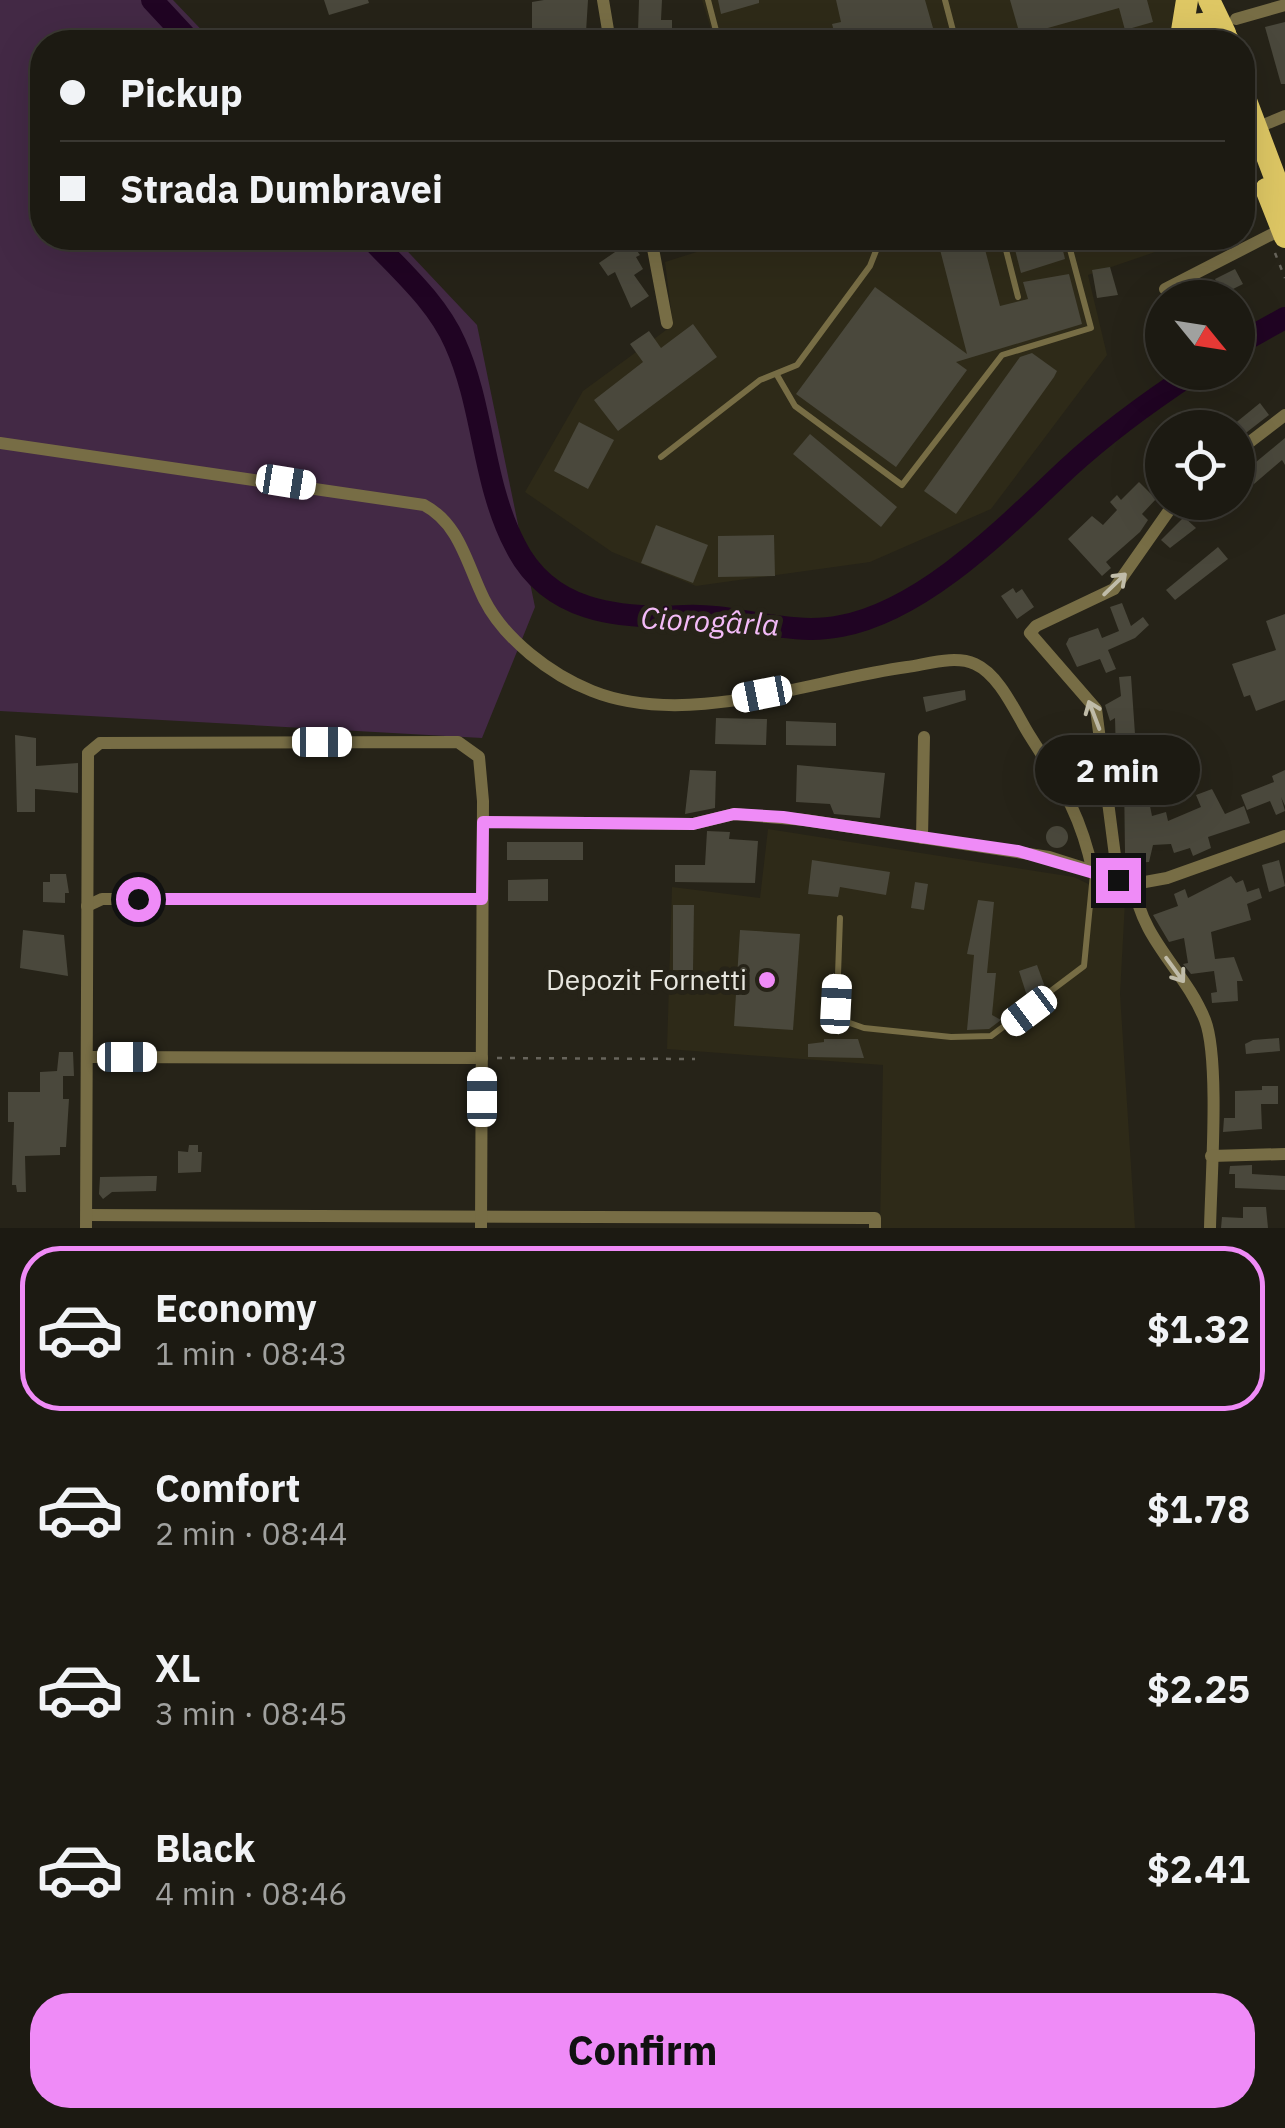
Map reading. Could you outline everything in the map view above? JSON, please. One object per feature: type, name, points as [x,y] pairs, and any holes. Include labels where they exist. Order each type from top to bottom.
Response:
[{"type":"highway","points":[[1182,30],[1187,0]]},
{"type":"highway","points":[[1209,0],[1229,30]]},
{"type":"highway","points":[[1192,30],[1199,24],[1227,30]]},
{"type":"highway","points":[[1255,136],[1273,155],[1285,204]]},
{"type":"highway","points":[[1255,147],[1284,233]]},
{"type":"street","points":[[603,0],[608,30]]},
{"type":"street","points":[[1232,30],[1285,5]]},
{"type":"street","points":[[1255,127],[1285,116]]},
{"type":"street","points":[[1255,247],[1284,233]]},
{"type":"street","points":[[653,250],[667,323]]},
{"type":"street","points":[[1184,280],[1248,250]]},
{"type":"street","points":[[1255,437],[1285,415]]},
{"type":"street","points":[[0,443],[424,506],[442,518],[455,534],[484,600],[508,634],[578,685],[609,696],[702,704],[897,668],[948,661],[973,663],[1000,690],[1076,809],[1093,872]]},
{"type":"street","points":[[1118,880],[1096,709],[1030,631],[1114,589],[1162,520]]},
{"type":"street","points":[[922,838],[924,737]]},
{"type":"street","points":[[481,1222],[483,822],[479,757],[458,742],[100,742],[87,756],[86,1221],[481,1222],[874,1218],[875,1228]]},
{"type":"street","points":[[483,822],[693,824],[744,814],[1049,857],[1134,884],[1168,878],[1285,836]]},
{"type":"street","points":[[1134,884],[1146,928],[1194,998],[1208,1031],[1210,1228]]},
{"type":"street","points":[[88,906],[102,899],[482,899]]},
{"type":"street","points":[[88,1057],[482,1058]]},
{"type":"street","points":[[1211,1156],[1285,1154]]},
{"type":"lane","points":[[708,0],[715,30]]},
{"type":"lane","points":[[945,0],[953,30]]},
{"type":"lane","points":[[661,457],[760,380],[797,365],[870,266],[876,250]]},
{"type":"lane","points":[[1006,250],[1018,297]]},
{"type":"lane","points":[[777,376],[795,406],[902,485],[1002,355],[1091,328],[1070,250]]},
{"type":"lane","points":[[840,918],[836,1004],[847,1022],[882,1030],[983,1038],[1012,1024],[1084,966],[1093,872]]},
{"type":"path","points":[[1280,265],[1285,278]]},
{"type":"path","points":[[482,1058],[695,1059]]},
{"type":"shaded area","points":[[0,0],[173,0],[202,30],[30,30],[30,250],[406,250],[477,325],[535,607],[482,738],[0,711]]},
{"type":"shaded area","points":[[702,0],[1192,0],[1202,30],[711,30]]},
{"type":"shaded area","points":[[703,250],[1161,250],[1088,275],[1107,355],[991,509],[870,562],[696,586],[612,552],[525,492],[583,391],[673,325],[665,262]]},
{"type":"shaded area","points":[[768,829],[1074,877],[1125,902],[1120,994],[1135,1228],[880,1228],[883,1065],[667,1049],[672,887],[760,898]]},
{"type":"building","points":[[324,0],[368,0],[369,3],[329,15]]},
{"type":"building","points":[[588,0],[586,30],[524,30],[532,29],[532,2]]},
{"type":"building","points":[[639,0],[662,0],[661,20],[672,20],[672,30],[638,30]]},
{"type":"building","points":[[718,0],[759,0],[759,3],[721,14]]},
{"type":"building","points":[[836,0],[925,0],[934,30],[834,30],[832,24],[841,22]]},
{"type":"building","points":[[1010,0],[1147,0],[1153,22],[1125,30],[1119,8],[1041,30],[1019,30]]},
{"type":"building","points":[[1285,22],[1285,84],[1281,84],[1265,27]]},
{"type":"building","points":[[618,250],[636,250],[643,269],[634,275],[649,296],[631,308],[615,272],[608,276],[599,263]]},
{"type":"building","points":[[940,250],[985,250],[1000,306],[1028,299],[1023,282],[1069,274],[1082,324],[956,362],[967,370],[896,467],[796,394],[875,287],[967,354]]},
{"type":"building","points":[[1015,250],[1063,250],[1065,259],[1021,273]]},
{"type":"building","points":[[1110,267],[1118,295],[1097,298],[1092,270]]},
{"type":"building","points":[[1235,269],[1241,280],[1216,280]]},
{"type":"building","points":[[693,324],[717,357],[618,431],[594,400],[643,362],[630,344],[649,331],[661,348]]},
{"type":"building","points":[[1032,353],[1057,371],[956,514],[924,491],[1020,357]]},
{"type":"building","points":[[1260,403],[1269,415],[1255,426],[1255,410],[1251,410]]},
{"type":"building","points":[[579,422],[614,440],[588,489],[554,471]]},
{"type":"building","points":[[810,434],[897,507],[881,527],[793,454]]},
{"type":"building","points":[[1285,438],[1285,465],[1282,460],[1255,483],[1255,463]]},
{"type":"building","points":[[1139,482],[1145,488],[1142,514],[1148,520],[1106,562],[1111,568],[1102,576],[1068,539],[1092,516],[1103,525],[1117,510],[1110,502],[1117,495],[1121,500]]},
{"type":"building","points":[[1181,520],[1196,528],[1170,548],[1161,540]]},
{"type":"building","points":[[656,525],[708,545],[693,583],[641,563]]},
{"type":"building","points":[[774,535],[775,576],[718,577],[718,536]]},
{"type":"building","points":[[1218,547],[1228,559],[1175,600],[1166,590]]},
{"type":"building","points":[[1013,588],[1016,593],[1022,589],[1034,607],[1017,619],[1001,596]]},
{"type":"building","points":[[1122,603],[1131,626],[1143,617],[1149,625],[1135,638],[1108,650],[1116,669],[1106,673],[1100,659],[1077,667],[1066,644],[1069,638],[1098,628],[1102,638],[1119,631],[1110,607]]},
{"type":"building","points":[[1285,614],[1285,700],[1256,711],[1250,695],[1244,697],[1232,664],[1276,650],[1266,621]]},
{"type":"building","points":[[1131,676],[1139,792],[1147,791],[1152,816],[1166,812],[1168,821],[1201,807],[1196,795],[1212,789],[1225,814],[1244,806],[1250,823],[1208,837],[1211,848],[1193,856],[1190,848],[1174,853],[1171,844],[1153,845],[1149,862],[1135,863],[1134,853],[1125,853],[1124,777],[1116,754],[1115,718],[1110,721],[1105,705],[1121,696],[1119,677]]},
{"type":"building","points":[[965,690],[966,700],[926,712],[923,697]]},
{"type":"building","points":[[716,718],[767,719],[766,745],[715,744]]},
{"type":"building","points":[[786,721],[836,723],[836,746],[786,745]]},
{"type":"building","points":[[15,735],[36,738],[36,766],[78,763],[78,793],[35,789],[35,812],[17,812]]},
{"type":"building","points":[[797,765],[885,773],[880,818],[834,814],[830,804],[796,802]]},
{"type":"building","points":[[690,770],[716,771],[715,808],[685,814]]},
{"type":"building","points":[[1285,770],[1285,806],[1281,797],[1285,811],[1276,815],[1270,801],[1247,810],[1241,795],[1274,782],[1272,776]]},
{"type":"building","points":[[1057,826],[1065,829],[1065,845],[1057,848],[1049,845],[1046,837],[1049,829]]},
{"type":"building","points":[[707,831],[730,832],[729,839],[758,841],[755,883],[675,882],[675,865],[705,865]]},
{"type":"building","points":[[507,842],[583,842],[583,860],[507,860]]},
{"type":"building","points":[[812,860],[890,872],[886,895],[840,887],[838,897],[808,894]]},
{"type":"building","points":[[1279,860],[1285,886],[1269,892],[1262,865]]},
{"type":"building","points":[[50,874],[66,874],[69,893],[65,893],[65,903],[43,902],[43,882],[50,882]]},
{"type":"building","points":[[1231,876],[1236,883],[1243,880],[1247,892],[1259,888],[1262,898],[1247,904],[1251,920],[1211,932],[1215,959],[1234,957],[1243,981],[1237,981],[1238,1001],[1212,1003],[1211,993],[1217,992],[1214,971],[1191,974],[1183,964],[1188,963],[1184,938],[1169,942],[1153,915],[1178,906],[1174,894],[1185,889],[1188,898]]},
{"type":"building","points":[[548,879],[548,901],[508,901],[508,880]]},
{"type":"building","points":[[915,882],[928,884],[924,910],[911,908]]},
{"type":"building","points":[[978,900],[994,902],[987,973],[996,973],[992,1015],[1001,1020],[989,1029],[967,1030],[974,955],[967,954]]},
{"type":"building","points":[[673,905],[694,905],[693,970],[673,970]]},
{"type":"building","points":[[23,930],[64,935],[68,976],[20,968]]},
{"type":"building","name":"Depozit Fornetti","points":[[740,930],[800,934],[793,1030],[734,1026]]},
{"type":"building","points":[[1037,965],[1045,987],[1027,996],[1019,971]]},
{"type":"building","points":[[1279,1038],[1280,1051],[1246,1054],[1245,1044],[1253,1040]]},
{"type":"building","points":[[824,1039],[858,1039],[864,1058],[808,1057],[808,1044]]},
{"type":"building","points":[[59,1052],[73,1052],[74,1076],[63,1076],[63,1099],[69,1099],[66,1147],[60,1147],[60,1155],[25,1156],[26,1192],[17,1192],[16,1185],[12,1185],[14,1122],[8,1122],[8,1092],[40,1092],[40,1072],[57,1071]]},
{"type":"building","points":[[1262,1086],[1278,1086],[1278,1104],[1261,1104],[1262,1129],[1223,1132],[1224,1118],[1235,1118],[1235,1091],[1262,1090]]},
{"type":"building","points":[[189,1145],[198,1145],[198,1152],[202,1152],[201,1172],[178,1173],[178,1151],[188,1152]]},
{"type":"building","points":[[1252,1165],[1252,1174],[1285,1176],[1285,1190],[1235,1188],[1235,1174],[1229,1174],[1230,1166]]},
{"type":"building","points":[[157,1176],[156,1191],[112,1192],[103,1199],[99,1194],[100,1177]]},
{"type":"building","points":[[1243,1207],[1266,1207],[1268,1228],[1221,1228],[1222,1217],[1243,1218]]},
{"type":"waterway","name":"Ciorogârla","points":[[152,0],[180,30]]},
{"type":"waterway","name":"Ciorogârla","points":[[382,250],[428,300],[455,343],[472,393],[496,496],[515,545],[546,585],[566,598],[610,613],[704,616],[801,629],[841,626],[873,617],[934,584],[964,562],[1098,442],[1168,390]]},
{"type":"waterway","name":"Ciorogârla","points":[[1255,335],[1285,318]]},
{"type":"place","name":"Depozit Fornetti","points":[[767,980]]},
{"type":"route","points":[[138,899],[482,899],[483,822],[693,824],[734,814],[805,820],[1018,851],[1118,880]]}]
